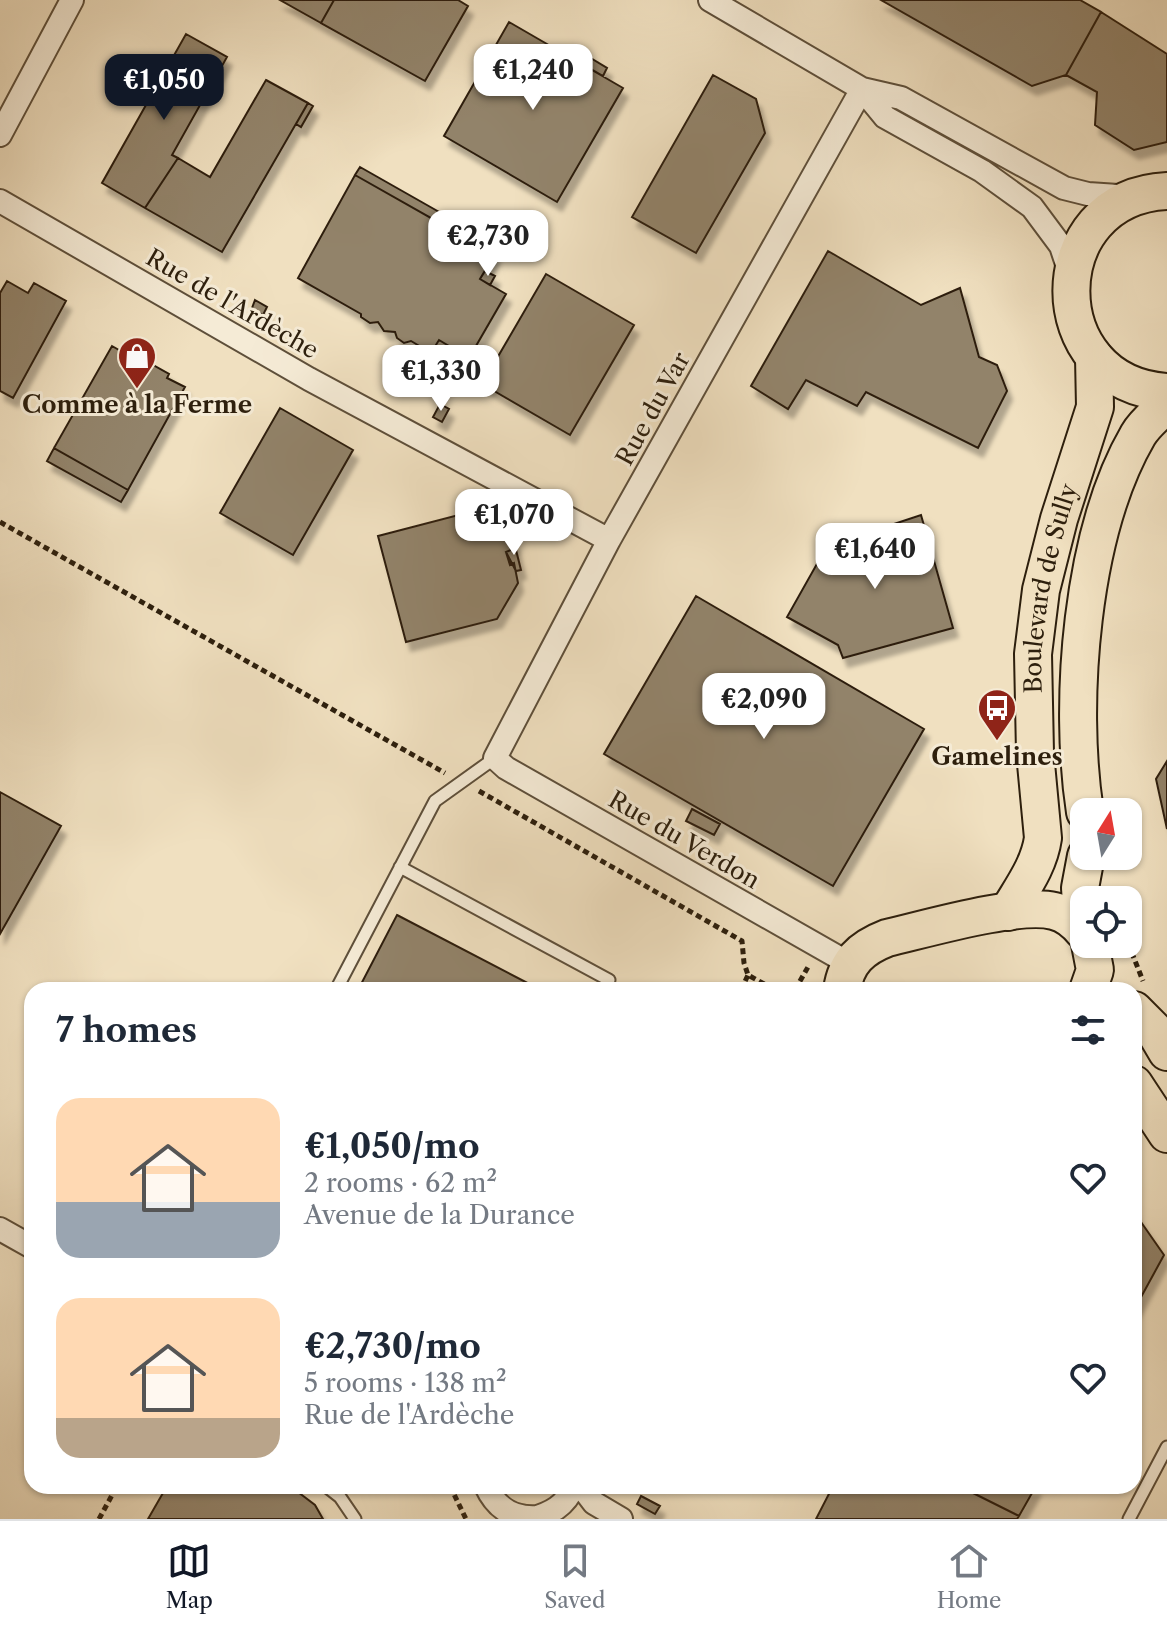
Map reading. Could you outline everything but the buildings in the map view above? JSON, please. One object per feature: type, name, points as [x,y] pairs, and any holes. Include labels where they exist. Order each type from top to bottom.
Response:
[{"type":"main road","name":"Boulevard de Sully","points":[[1151,194],[1111,211],[1091,230],[1078,253],[1070,295],[1080,336],[1094,357],[1128,383],[1167,392]]},
{"type":"main road","name":"Boulevard de Sully","points":[[1008,912],[1033,871],[1043,838],[1035,753],[1033,654],[1041,590],[1055,533],[1095,407],[1094,357]]},
{"type":"main road","name":"Boulevard de Sully","points":[[1084,798],[1078,736],[1079,680],[1091,571],[1119,475],[1138,435],[1167,404]]},
{"type":"main road","points":[[1083,870],[1080,888],[1092,959]]},
{"type":"main road","points":[[846,977],[869,945],[887,938],[1008,912],[1051,910],[1069,917],[1092,959]]},
{"type":"main road","points":[[1142,1018],[1154,1030],[1167,1052]]},
{"type":"main road","points":[[1142,1096],[1167,1134]]},
{"type":"street","points":[[0,135],[72,0]]},
{"type":"street","points":[[723,3],[862,89],[901,98],[1064,188],[1088,194],[1151,194]]},
{"type":"street","points":[[862,89],[885,117],[982,171],[1032,207],[1061,246],[1071,278]]},
{"type":"street","name":"Rue du Var","points":[[495,758],[609,540],[862,89]]},
{"type":"street","name":"Rue de l'Ardèche","points":[[0,201],[309,379],[609,540]]},
{"type":"street","name":"Rue du Verdon","points":[[495,758],[506,768],[846,977]]},
{"type":"street","points":[[0,1229],[24,1242]]},
{"type":"street","points":[[489,1494],[493,1519]]},
{"type":"street","points":[[491,1494],[499,1506],[524,1517],[571,1506],[612,1514]]},
{"type":"street","points":[[542,1515],[567,1500],[570,1494]]},
{"type":"street","points":[[587,1494],[594,1503],[612,1514]]},
{"type":"lane","points":[[340,982],[435,801],[495,758]]},
{"type":"lane","points":[[400,867],[609,980]]},
{"type":"lane","points":[[1129,1519],[1167,1447]]},
{"type":"lane","points":[[336,1494],[355,1519]]},
{"type":"path","points":[[0,522],[742,941],[748,975],[761,982]]},
{"type":"path","points":[[745,982],[748,975]]},
{"type":"path","points":[[99,1519],[113,1494]]},
{"type":"path","points":[[454,1494],[466,1519]]},
{"type":"place","name":"Comme à la Ferme","points":[[137,390]]},
{"type":"place","name":"Gamelines","points":[[997,742]]}]
